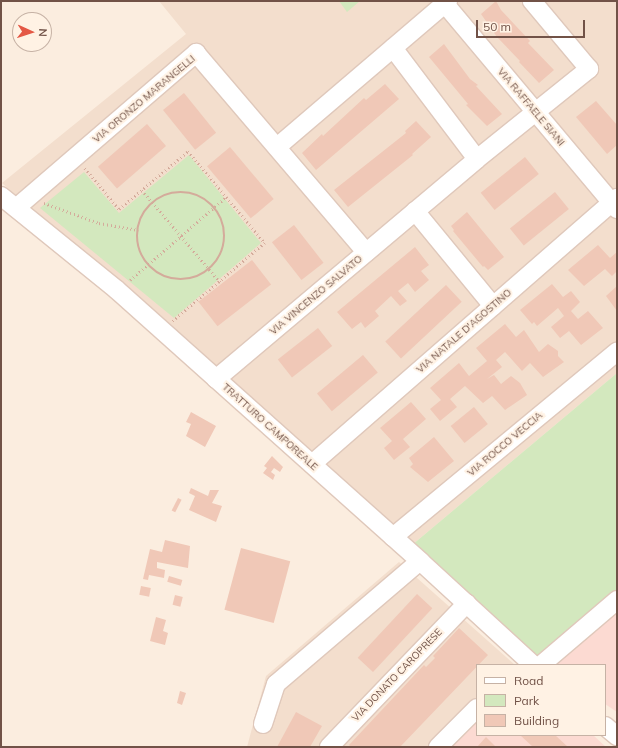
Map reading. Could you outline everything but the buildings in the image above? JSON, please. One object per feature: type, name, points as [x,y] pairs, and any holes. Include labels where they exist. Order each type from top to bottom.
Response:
[{"type":"street","name":"VIA VINCENZO SALVATO","points":[[216,378],[476,159],[536,113],[588,69],[532,1]]},
{"type":"street","name":"VIA RAFFAELE SIANI","points":[[446,3],[536,113],[615,203]]},
{"type":"street","points":[[277,147],[446,3]]},
{"type":"street","points":[[393,48],[476,159]]},
{"type":"street","name":"VIA ORONZO MARANGELLI","points":[[16,208],[196,53],[366,252]]},
{"type":"street","name":"TRATTURO CAMPOREALE","points":[[1,196],[117,290],[467,603],[529,663]]},
{"type":"street","name":"VIA NATALE D'AGOSTINO","points":[[312,464],[493,306],[615,203]]},
{"type":"street","points":[[415,210],[493,306]]},
{"type":"street","name":"VIA ROCCO VECCIA","points":[[393,537],[617,352]]},
{"type":"street","points":[[263,724],[276,684],[420,561]]},
{"type":"street","points":[[529,663],[617,600]]},
{"type":"street","name":"VIA DONATO CAROPRESE","points":[[329,747],[467,603]]},
{"type":"street","points":[[438,747],[476,709]]},
{"type":"street","points":[[606,727],[617,736]]},
{"type":"path","points":[[75,157],[119,209],[188,151],[265,243],[162,330]]},
{"type":"path","points":[[142,190],[220,282]]},
{"type":"path","points":[[191,192],[203,197],[215,207],[222,221],[225,236],[222,251],[210,269],[188,279],[173,279],[159,274],[147,265],[140,253],[138,230],[143,213],[153,202],[170,193],[191,192]]},
{"type":"path","points":[[32,194],[47,205],[99,223],[138,230]]},
{"type":"path","points":[[117,290],[226,197]]},
{"type":"shaded area","points":[[159,1],[617,1],[617,373],[412,545],[2,183],[186,34]]},
{"type":"shaded area","points":[[399,562],[514,664],[476,664],[476,719],[448,747],[247,747],[266,676]]},
{"type":"shaded area","points":[[617,590],[617,712],[606,705],[606,664],[549,664],[540,658]]},
{"type":"shaded area","points":[[476,719],[476,736],[594,736],[606,747],[448,747]]},
{"type":"green space","points":[[339,1],[360,1],[347,12]]},
{"type":"green space","points":[[189,155],[261,243],[174,318],[40,208],[84,172],[119,213]]},
{"type":"green space","points":[[617,373],[617,590],[540,658],[412,545]]}]
